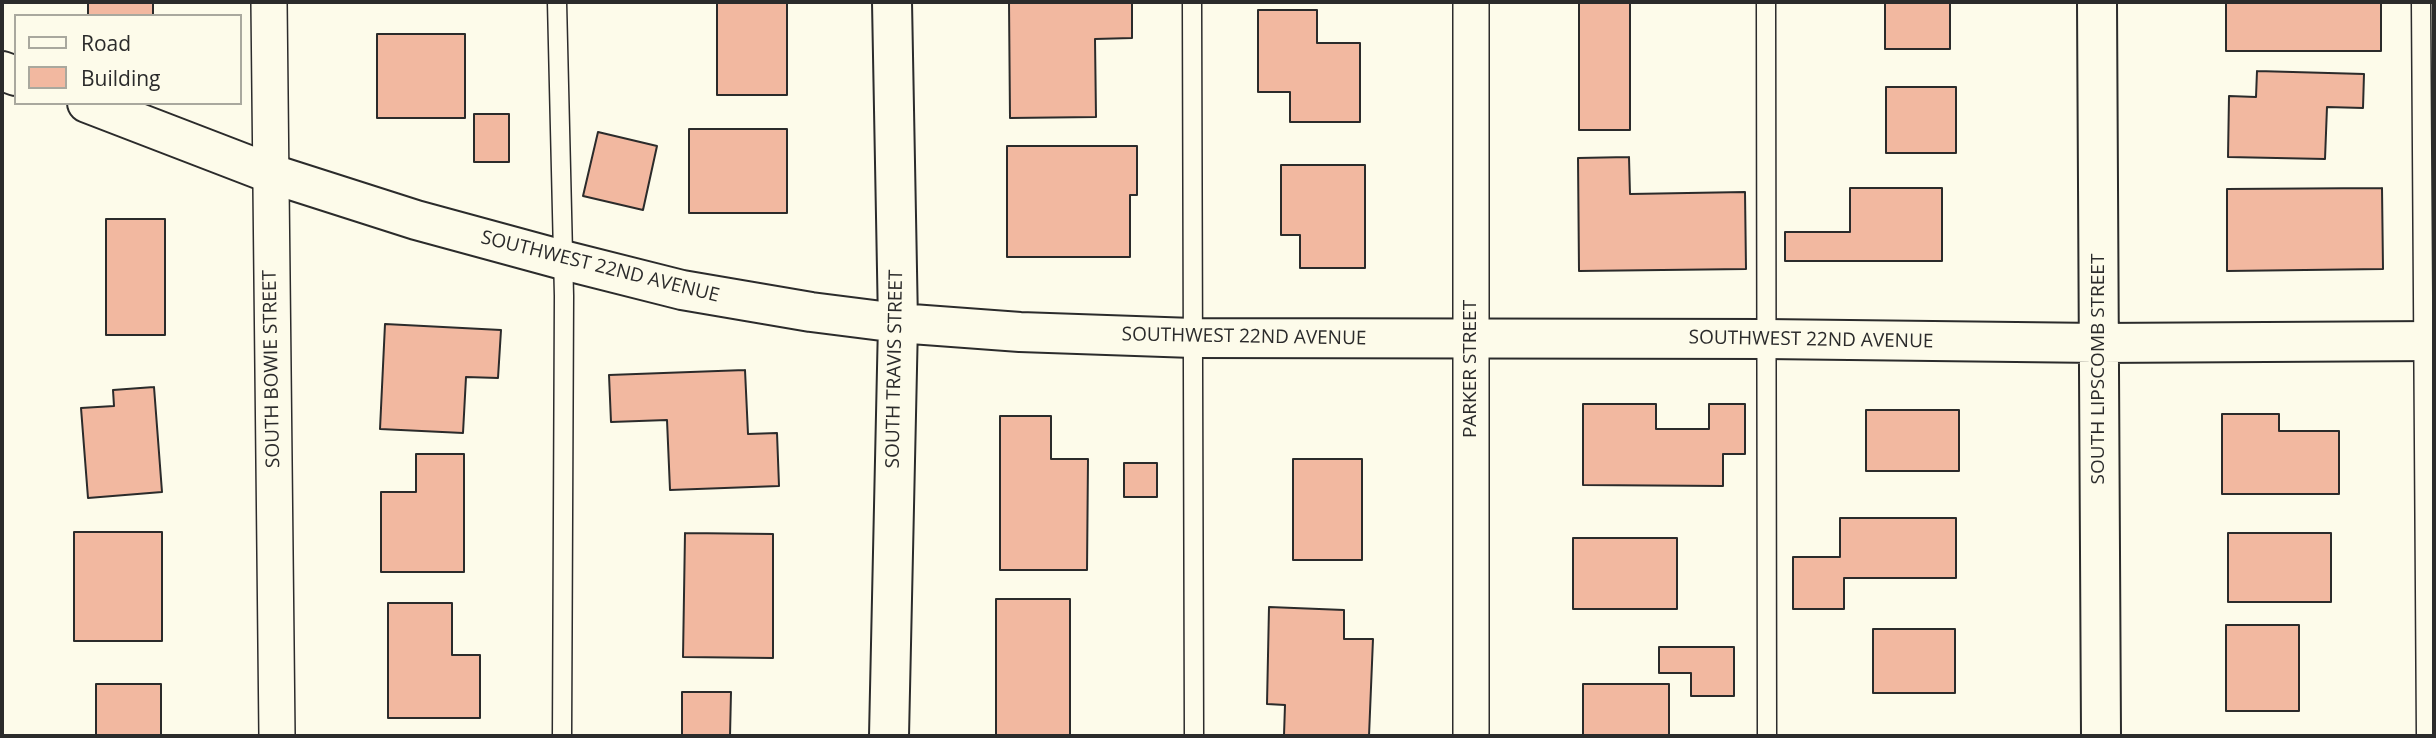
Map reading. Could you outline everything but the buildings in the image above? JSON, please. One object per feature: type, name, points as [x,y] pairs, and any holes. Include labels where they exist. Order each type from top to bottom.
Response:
[{"type":"street","name":"SOUTH BOWIE STREET","points":[[269,2],[277,736]]},
{"type":"street","name":"SOUTH TRAVIS STREET","points":[[889,736],[898,323],[892,2]]},
{"type":"street","name":"PARKER STREET","points":[[1471,2],[1471,736]]},
{"type":"street","name":"SOUTH LIPSCOMB STREET","points":[[2097,2],[2101,736]]},
{"type":"street","name":"SOUTHWEST 22ND AVENUE","points":[[92,105],[269,173],[416,220],[563,260],[682,290],[811,312],[898,323],[1020,332],[1193,338],[1766,339],[2099,343],[2429,341]]},
{"type":"lane","points":[[556,2],[563,260],[562,736]]},
{"type":"lane","points":[[1192,2],[1194,736]]},
{"type":"lane","points":[[1766,2],[1767,736]]},
{"type":"lane","points":[[2421,2],[2429,341],[2426,736]]}]
